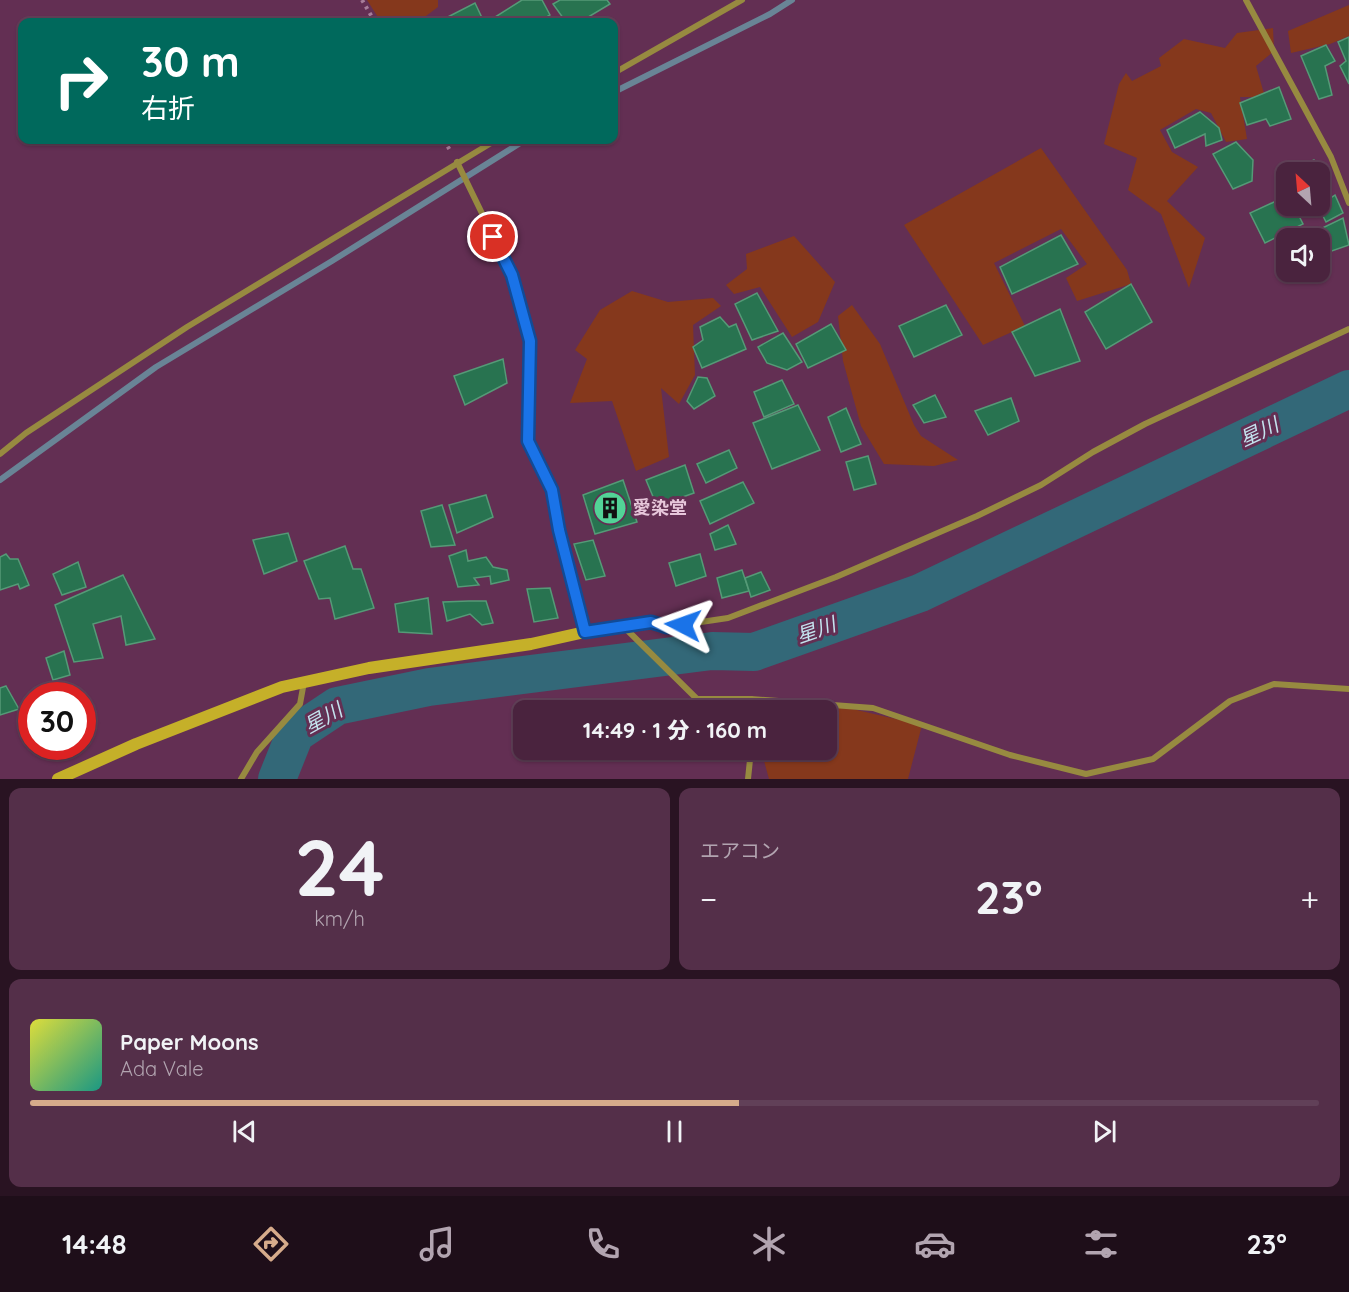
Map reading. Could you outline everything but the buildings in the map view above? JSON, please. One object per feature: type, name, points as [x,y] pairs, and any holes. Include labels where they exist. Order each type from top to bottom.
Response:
[{"type":"street","points":[[618,71],[742,0]]},
{"type":"street","points":[[1246,0],[1331,157],[1349,203]]},
{"type":"street","points":[[0,454],[26,433],[188,327],[489,144]]},
{"type":"street","points":[[457,162],[515,286],[530,341],[528,441],[552,490],[559,530],[585,632]]},
{"type":"street","points":[[58,779],[136,744],[282,687],[369,668],[531,644],[622,626],[651,622],[667,627],[728,618],[836,577],[977,516],[1041,485],[1093,452],[1145,424],[1349,329]]},
{"type":"street","points":[[622,626],[697,699],[751,699],[873,708],[1010,755],[1086,774],[1153,759],[1230,701],[1274,684],[1349,689]]},
{"type":"street","points":[[241,779],[257,752],[300,704],[304,682]]},
{"type":"street","points":[[748,779],[750,760]]},
{"type":"path","points":[[362,0],[373,18]]},
{"type":"shaded area","points":[[367,0],[438,0],[438,7],[423,18],[378,18]]},
{"type":"shaded area","points":[[1349,5],[1349,36],[1330,44],[1291,53],[1288,31]]},
{"type":"shaded area","points":[[1273,28],[1274,51],[1256,66],[1265,97],[1240,97],[1247,139],[1226,142],[1211,113],[1196,109],[1160,130],[1172,152],[1198,167],[1167,201],[1205,238],[1189,288],[1161,214],[1128,190],[1137,158],[1104,144],[1119,84],[1126,73],[1132,81],[1161,66],[1159,58],[1184,39],[1225,48],[1237,33]]},
{"type":"shaded area","points":[[1041,148],[1127,270],[1131,284],[1077,301],[1066,278],[1087,264],[1061,229],[994,263],[1025,326],[983,345],[904,225]]},
{"type":"shaded area","points":[[794,236],[835,282],[818,322],[792,337],[760,287],[734,294],[726,285],[747,269],[746,254]]},
{"type":"shaded area","points":[[632,291],[668,302],[713,298],[721,306],[693,325],[695,375],[679,404],[661,388],[669,457],[636,471],[612,401],[570,403],[587,359],[575,350],[600,310]]},
{"type":"shaded area","points":[[852,305],[880,344],[914,425],[921,436],[958,460],[934,466],[884,464],[861,426],[843,361],[838,316]]},
{"type":"shaded area","points":[[837,705],[922,725],[908,779],[769,779],[764,760],[837,760]]},
{"type":"waterway","points":[[618,90],[770,14],[792,0]]},
{"type":"waterway","points":[[0,480],[156,367],[332,261],[519,144]]},
{"type":"waterway","name":"星川","points":[[277,779],[295,734],[337,706],[429,687],[712,651],[754,652],[920,593],[1349,389]]},
{"type":"place","name":"愛染堂","points":[[610,508]]},
{"type":"route","points":[[493,237],[512,275],[530,341],[528,441],[552,490],[559,530],[585,632],[651,622],[667,627],[683,625]]}]
